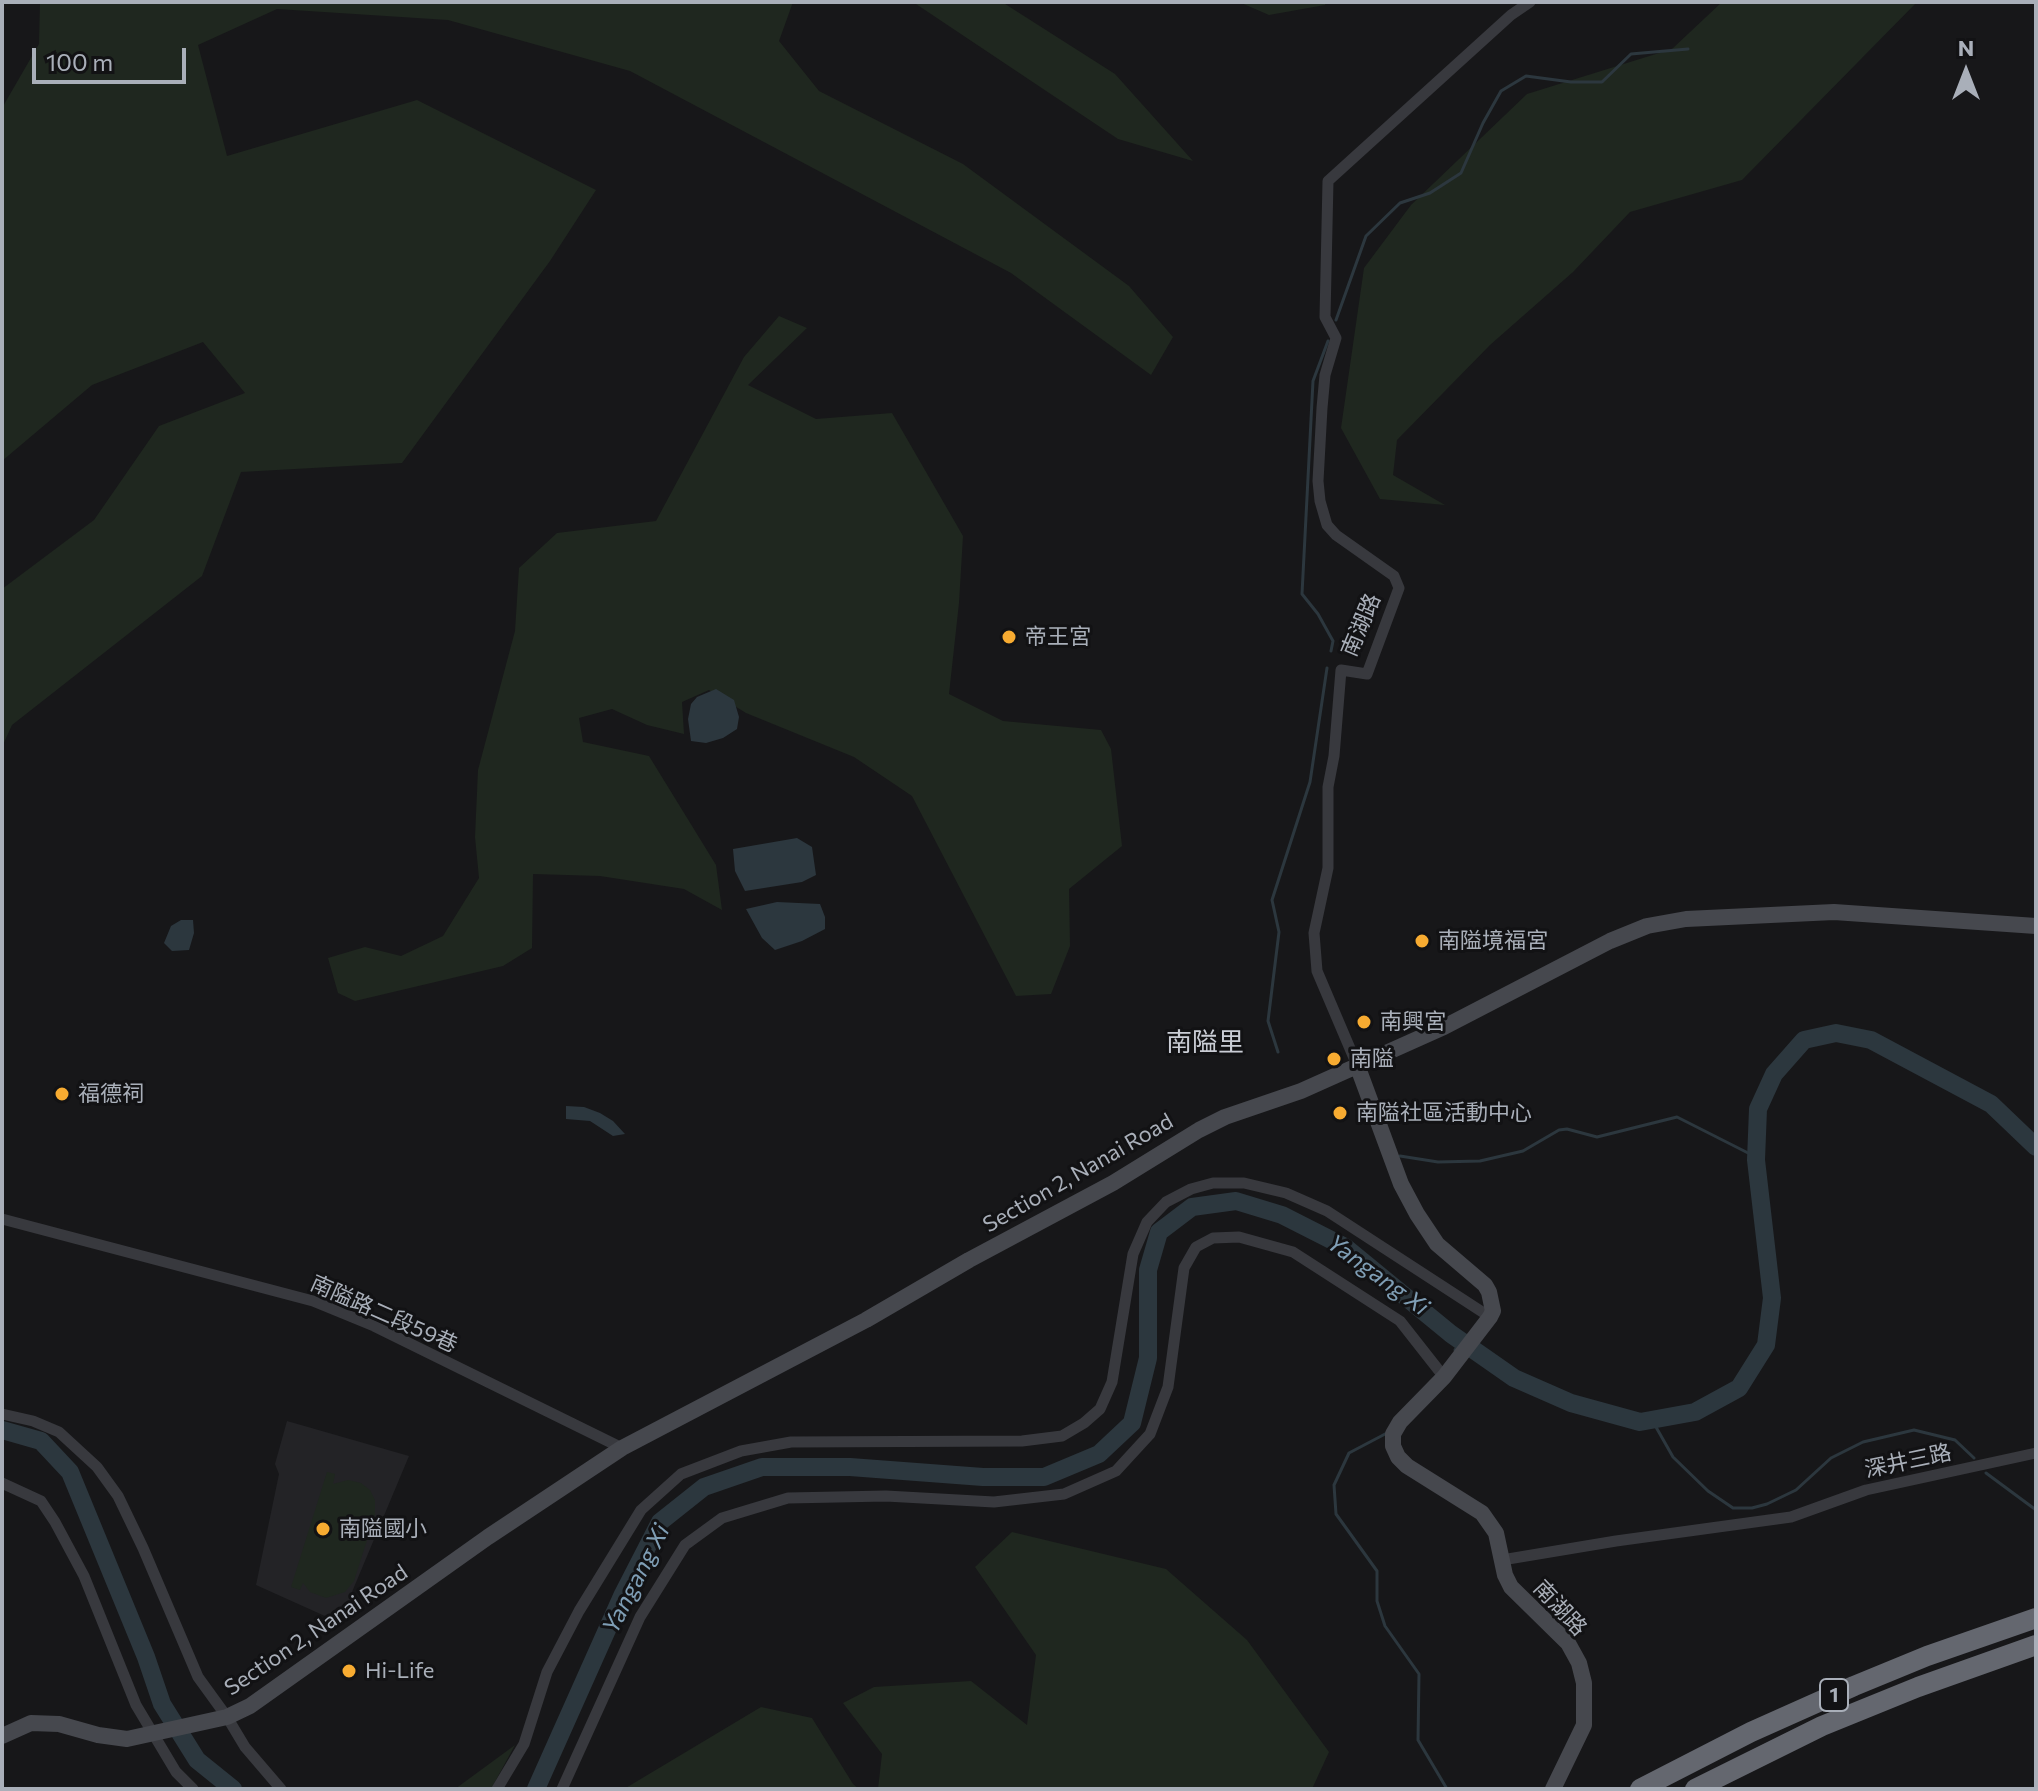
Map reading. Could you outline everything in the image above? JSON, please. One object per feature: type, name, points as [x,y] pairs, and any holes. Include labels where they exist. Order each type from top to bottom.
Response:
[{"type":"highway","name":"1","points":[[1640,1789],[1751,1732],[1841,1691],[1927,1656],[2036,1618]]},
{"type":"highway","name":"1","points":[[1695,1789],[1822,1726],[1918,1687],[2036,1645]]},
{"type":"street","name":"南湖路","points":[[1490,1317],[1493,1311],[1485,1285],[1437,1244],[1401,1184],[1357,1065],[1317,971],[1314,933],[1328,868],[1328,787],[1334,756],[1341,670],[1367,674],[1399,588],[1394,576],[1336,535],[1327,525],[1318,481],[1325,375],[1336,338],[1325,317],[1328,181],[1511,15],[1530,2]]},
{"type":"street","name":"Section 2, Nanai Road","points":[[2,1736],[31,1723],[59,1724],[127,1739],[227,1717],[250,1706],[500,1529],[622,1448],[866,1320],[969,1260],[1113,1183],[1199,1130],[1225,1117],[1301,1091],[1444,1027],[1610,941],[1647,926],[1686,919],[1834,912],[2036,926]]},
{"type":"street","points":[[497,1789],[524,1744],[547,1672],[579,1611],[641,1510],[681,1474],[741,1451],[791,1442],[1022,1441],[1062,1436],[1100,1409],[1112,1382],[1133,1254],[1147,1222],[1166,1202],[1191,1189],[1213,1183],[1244,1183],[1286,1193],[1327,1211],[1490,1317],[1444,1377],[1400,1321],[1293,1252],[1239,1237],[1213,1238],[1196,1247],[1184,1268],[1168,1387],[1150,1434],[1116,1471],[1064,1494],[994,1502],[886,1496],[788,1498],[722,1518],[685,1545],[640,1617],[562,1789]]},
{"type":"street","name":"南隘路二段59巷","points":[[2,1219],[258,1285],[343,1312],[622,1448]]},
{"type":"street","name":"南湖路","points":[[1444,1377],[1400,1422],[1393,1434],[1393,1446],[1407,1466],[1482,1513],[1496,1533],[1511,1587],[1568,1643],[1579,1663],[1584,1683],[1584,1725],[1553,1789]]},
{"type":"street","points":[[2,1414],[33,1421],[59,1432],[97,1467],[118,1496],[198,1677],[245,1747],[281,1789]]},
{"type":"street","name":"深井三路","points":[[1502,1560],[1791,1517],[1866,1490],[2036,1453]]},
{"type":"street","points":[[2,1483],[41,1501],[55,1522],[84,1576],[136,1705],[176,1772],[193,1789]]},
{"type":"shaded area","points":[[40,2],[793,2],[779,41],[819,91],[963,164],[1129,286],[1173,337],[1151,375],[1011,273],[630,71],[448,20],[277,9],[198,45],[227,156],[417,100],[596,190],[550,261],[402,463],[241,472],[202,576],[12,725],[2,747],[2,589],[94,520],[159,426],[245,393],[203,342],[92,385],[2,461],[2,108],[39,44]]},
{"type":"shaded area","points":[[913,2],[1002,2],[1115,74],[1193,161],[1118,139]]},
{"type":"shaded area","points":[[1239,2],[1326,2],[1325,5],[1269,15]]},
{"type":"shaded area","points":[[1722,2],[1917,2],[1742,180],[1630,212],[1573,272],[1490,345],[1397,440],[1393,475],[1445,505],[1380,499],[1341,428],[1364,268],[1411,205],[1527,94],[1672,49]]},
{"type":"shaded area","points":[[779,316],[807,328],[748,385],[816,419],[892,413],[963,536],[949,694],[1003,721],[1101,730],[1111,749],[1122,846],[1069,889],[1070,946],[1051,994],[1016,996],[912,796],[854,757],[746,713],[709,690],[682,702],[684,734],[647,725],[612,709],[579,718],[583,742],[649,756],[716,865],[722,910],[684,889],[600,876],[533,874],[532,948],[503,966],[355,1001],[338,993],[328,958],[365,947],[401,956],[443,936],[479,878],[475,837],[478,770],[515,631],[519,568],[557,533],[656,521],[744,357]]},
{"type":"shaded area","points":[[716,689],[734,700],[739,717],[737,729],[723,738],[706,743],[691,741],[688,719],[691,704],[697,697]]},
{"type":"shaded area","points":[[797,838],[812,847],[816,875],[802,882],[745,891],[735,871],[733,849]]},
{"type":"shaded area","points":[[777,902],[820,904],[825,929],[775,950],[762,938],[746,909]]},
{"type":"shaded area","points":[[181,920],[193,920],[194,933],[189,950],[172,951],[164,943],[171,926]]},
{"type":"shaded area","points":[[566,1106],[584,1107],[600,1113],[625,1134],[613,1136],[590,1121],[566,1119]]},
{"type":"shaded area","name":"南隘國小","points":[[287,1421],[409,1456],[352,1592],[357,1607],[336,1621],[256,1585],[279,1474],[275,1464]]},
{"type":"shaded area","points":[[327,1472],[335,1474],[333,1484],[348,1480],[361,1483],[370,1490],[375,1500],[375,1515],[354,1581],[345,1592],[326,1598],[310,1592],[303,1583],[300,1590],[291,1587]]},
{"type":"shaded area","points":[[1012,1532],[1166,1569],[1247,1640],[1329,1752],[1312,1789],[878,1789],[882,1754],[843,1703],[874,1687],[971,1681],[1027,1725],[1036,1655],[975,1567]]},
{"type":"shaded area","points":[[761,1707],[812,1718],[859,1789],[624,1789]]},
{"type":"shaded area","points":[[515,1745],[491,1789],[455,1789]]},
{"type":"waterway","points":[[1336,320],[1366,236],[1400,203],[1430,193],[1461,173],[1501,91],[1526,76],[1571,82],[1602,82],[1631,54],[1688,49]]},
{"type":"waterway","points":[[1328,341],[1313,381],[1302,594],[1333,641],[1331,651]]},
{"type":"waterway","points":[[1278,1052],[1268,1021],[1279,932],[1272,900],[1310,782],[1327,668]]},
{"type":"waterway","name":"Yangang Xi","points":[[536,1789],[623,1594],[660,1522],[704,1487],[762,1467],[850,1467],[983,1477],[1044,1477],[1099,1454],[1132,1423],[1148,1358],[1148,1270],[1159,1232],[1192,1207],[1236,1201],[1282,1215],[1345,1247],[1451,1334],[1514,1378],[1571,1403],[1640,1422],[1695,1412],[1739,1388],[1766,1345],[1772,1298],[1756,1160],[1758,1109],[1774,1074],[1804,1040],[1836,1033],[1871,1040],[1991,1104],[2036,1147]]},
{"type":"waterway","points":[[1400,1156],[1438,1162],[1480,1161],[1523,1151],[1559,1130],[1567,1129],[1597,1137],[1677,1117],[1756,1157]]},
{"type":"waterway","points":[[1455,1350],[1461,1341]]},
{"type":"waterway","points":[[1652,1420],[1673,1457],[1708,1491],[1733,1508],[1767,1504],[1796,1490],[1831,1458],[1863,1442],[1914,1430],[1955,1440],[1974,1458]]},
{"type":"waterway","name":"Yangang Xi","points":[[2,1430],[41,1441],[70,1472],[146,1657],[162,1704],[197,1760],[233,1789]]},
{"type":"waterway","points":[[1387,1433],[1349,1453],[1334,1485],[1336,1514],[1377,1571],[1377,1601],[1385,1626],[1419,1674],[1418,1740],[1447,1789]]},
{"type":"waterway","points":[[1986,1473],[2036,1510]]},
{"type":"place","name":"帝王宮","points":[[1009,637]]},
{"type":"place","name":"南隘境福宮","points":[[1422,941]]},
{"type":"place","name":"南興宮","points":[[1364,1022]]},
{"type":"place","name":"南隘","points":[[1334,1059]]},
{"type":"place","name":"福德祠","points":[[62,1094]]},
{"type":"place","name":"南隘社區活動中心","points":[[1340,1113]]},
{"type":"place","name":"南隘國小","points":[[323,1529]]},
{"type":"place","name":"Hi-Life","points":[[349,1671]]},
{"type":"district","name":"南隘里","points":[[1205,1042]]}]
